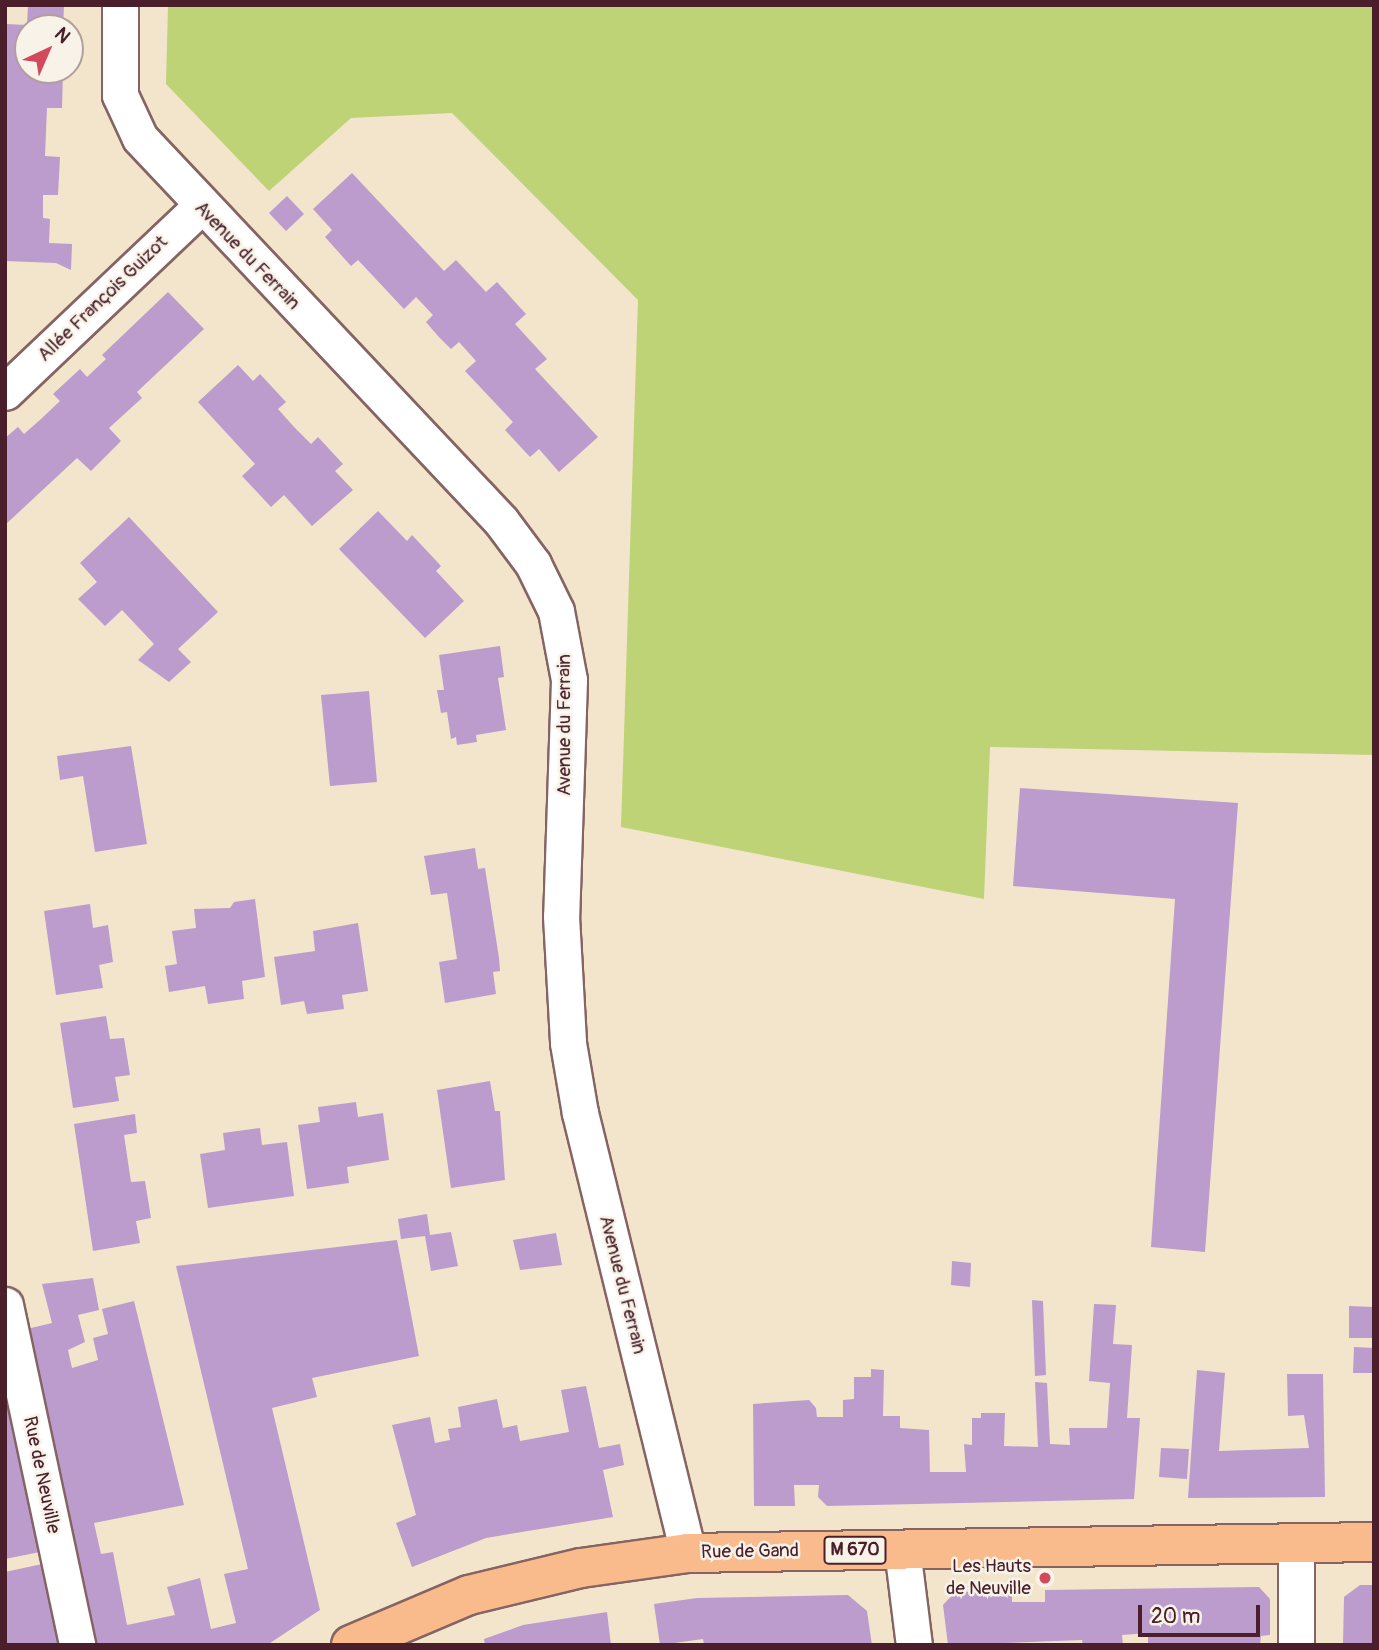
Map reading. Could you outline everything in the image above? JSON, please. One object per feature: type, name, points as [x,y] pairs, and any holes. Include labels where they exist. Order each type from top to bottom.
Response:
[{"type":"main road","name":"Rue de Gand","points":[[352,1645],[468,1595],[581,1568],[688,1553],[1374,1542]]},
{"type":"street","name":"Avenue du Ferrain","points":[[120,5],[120,95],[128,117],[157,160],[500,521],[533,565],[555,611],[569,680],[561,916],[568,1043],[580,1113],[688,1553]]},
{"type":"street","name":"Allée François Guizot","points":[[5,392],[200,207]]},
{"type":"street","name":"Rue de Neuville","points":[[5,1306],[77,1645]]},
{"type":"street","points":[[1296,1542],[1296,1645]]},
{"type":"street","points":[[902,1549],[914,1645]]},
{"type":"green space","points":[[168,5],[1374,5],[1374,755],[990,747],[984,899],[621,827],[638,300],[452,113],[351,118],[269,191],[166,84]]},
{"type":"building","points":[[28,5],[64,5],[64,14],[28,14]]},
{"type":"building","points":[[5,24],[14,24],[14,84],[63,84],[62,108],[47,108],[45,156],[60,157],[58,195],[43,195],[43,218],[50,219],[49,243],[72,244],[71,270],[56,263],[5,261]]},
{"type":"building","points":[[352,173],[444,271],[456,260],[486,292],[497,282],[526,314],[515,324],[547,359],[535,369],[598,437],[559,472],[539,449],[530,457],[505,430],[513,422],[465,371],[476,361],[459,342],[451,349],[438,336],[426,322],[433,315],[416,297],[404,309],[358,260],[351,266],[325,237],[332,230],[313,209]]},
{"type":"building","points":[[287,196],[304,214],[286,231],[269,213]]},
{"type":"building","points":[[168,292],[204,329],[137,392],[142,398],[109,428],[121,441],[91,471],[77,458],[5,525],[5,438],[18,427],[24,434],[41,419],[60,401],[53,394],[80,369],[87,377],[106,359],[102,355]]},
{"type":"building","points":[[238,365],[253,381],[260,374],[286,402],[278,409],[294,427],[311,444],[318,437],[343,464],[335,471],[353,490],[312,526],[284,495],[271,507],[242,476],[255,464],[198,402]]},
{"type":"building","points":[[378,511],[407,541],[412,535],[441,566],[436,571],[464,601],[425,638],[339,549]]},
{"type":"building","points":[[129,517],[218,612],[178,649],[191,662],[169,682],[138,660],[154,644],[122,610],[105,626],[78,599],[97,582],[80,563]]},
{"type":"building","points":[[500,646],[504,677],[498,678],[506,730],[476,735],[477,742],[457,745],[456,737],[451,739],[447,712],[441,713],[437,690],[444,690],[439,655]]},
{"type":"building","points":[[369,691],[377,782],[330,786],[321,695]]},
{"type":"building","points":[[131,746],[147,844],[95,852],[83,776],[60,780],[57,756]]},
{"type":"building","points":[[1020,788],[1238,803],[1205,1252],[1151,1247],[1175,899],[1013,886]]},
{"type":"building","points":[[475,848],[478,869],[485,868],[499,958],[500,971],[493,972],[496,994],[445,1003],[439,962],[457,959],[447,893],[431,895],[424,856]]},
{"type":"building","points":[[255,899],[265,977],[242,981],[244,999],[208,1004],[205,986],[169,992],[165,966],[177,964],[172,931],[196,928],[194,909],[230,908],[234,902]]},
{"type":"building","points":[[90,904],[93,928],[108,925],[113,962],[99,965],[103,988],[56,995],[44,911]]},
{"type":"building","points":[[358,923],[368,991],[342,995],[344,1009],[307,1014],[304,1001],[281,1005],[274,957],[315,951],[313,931]]},
{"type":"building","points":[[106,1016],[110,1039],[124,1038],[130,1075],[115,1077],[119,1101],[73,1108],[60,1023]]},
{"type":"building","points":[[490,1081],[495,1111],[500,1111],[505,1180],[451,1188],[437,1090]]},
{"type":"building","points":[[356,1102],[358,1117],[383,1113],[389,1160],[347,1167],[349,1183],[307,1189],[298,1125],[320,1122],[318,1107]]},
{"type":"building","points":[[135,1114],[137,1133],[124,1135],[131,1182],[145,1181],[151,1218],[136,1221],[140,1243],[93,1251],[74,1124]]},
{"type":"building","points":[[260,1128],[262,1145],[287,1142],[294,1196],[208,1208],[200,1154],[225,1150],[223,1133]]},
{"type":"building","points":[[427,1214],[430,1235],[451,1232],[458,1266],[431,1271],[425,1236],[401,1239],[398,1219]]},
{"type":"building","points":[[556,1233],[562,1265],[520,1270],[513,1240]]},
{"type":"building","points":[[397,1240],[419,1356],[312,1378],[317,1397],[272,1408],[320,1610],[267,1645],[91,1645],[27,1329],[52,1323],[42,1284],[93,1278],[99,1310],[78,1315],[85,1342],[68,1350],[72,1368],[98,1360],[93,1338],[108,1334],[102,1309],[134,1301],[184,1505],[94,1523],[101,1554],[113,1552],[127,1625],[175,1615],[167,1587],[200,1578],[211,1629],[236,1623],[224,1574],[248,1569],[176,1266]]},
{"type":"building","points":[[952,1261],[971,1263],[970,1287],[951,1285]]},
{"type":"building","points":[[1032,1300],[1043,1301],[1046,1375],[1035,1376]]},
{"type":"building","points":[[1094,1304],[1116,1305],[1113,1344],[1132,1345],[1127,1418],[1140,1418],[1134,1499],[827,1506],[818,1497],[819,1485],[794,1485],[795,1506],[754,1506],[753,1404],[809,1400],[816,1408],[817,1417],[843,1417],[843,1400],[854,1399],[854,1377],[871,1377],[871,1369],[884,1370],[883,1416],[900,1416],[900,1428],[929,1430],[930,1472],[966,1472],[964,1444],[972,1445],[972,1418],[981,1418],[981,1413],[1005,1413],[1004,1446],[1038,1447],[1035,1382],[1047,1383],[1050,1444],[1070,1445],[1069,1428],[1107,1428],[1110,1383],[1089,1381]]},
{"type":"building","points":[[1349,1306],[1374,1307],[1374,1338],[1349,1338]]},
{"type":"building","points":[[1354,1347],[1374,1348],[1374,1373],[1353,1373]]},
{"type":"building","points":[[1197,1370],[1225,1373],[1219,1451],[1309,1448],[1304,1415],[1288,1416],[1287,1374],[1323,1374],[1325,1497],[1188,1498]]},
{"type":"building","points":[[586,1386],[599,1448],[620,1444],[624,1465],[603,1470],[613,1517],[486,1538],[412,1567],[396,1523],[416,1515],[392,1425],[430,1417],[435,1443],[450,1440],[448,1429],[461,1427],[458,1407],[497,1399],[503,1428],[517,1425],[520,1441],[569,1432],[561,1390]]},
{"type":"building","points":[[5,1394],[40,1552],[5,1559]]},
{"type":"building","points":[[1161,1448],[1189,1449],[1187,1479],[1159,1477]]},
{"type":"building","points":[[42,1564],[60,1645],[5,1645],[5,1572]]},
{"type":"building","points":[[1360,1585],[1374,1585],[1374,1645],[1343,1645],[1344,1597]]},
{"type":"building","points":[[1259,1587],[1270,1599],[1270,1635],[1261,1636],[1260,1645],[1148,1645],[1148,1633],[1122,1635],[1123,1645],[1083,1645],[1082,1640],[948,1645],[943,1605],[955,1592],[1012,1591],[1012,1602],[1045,1602],[1045,1590]]},
{"type":"building","points":[[848,1595],[867,1611],[872,1645],[704,1645],[703,1639],[660,1645],[654,1604],[697,1598]]},
{"type":"building","points":[[607,1612],[611,1645],[485,1645],[484,1639],[523,1625]]},
{"type":"place","name":"Les Hauts de Neuville","points":[[1045,1578]]}]
